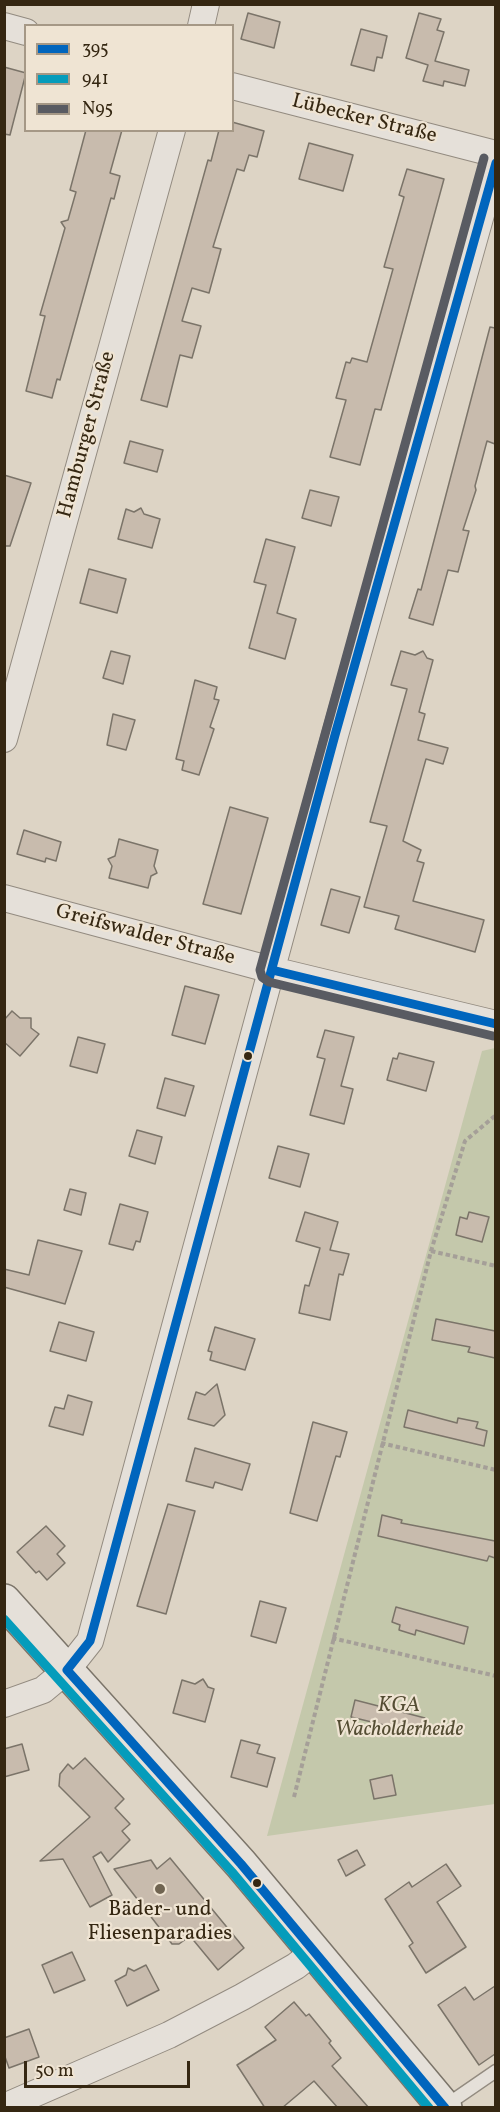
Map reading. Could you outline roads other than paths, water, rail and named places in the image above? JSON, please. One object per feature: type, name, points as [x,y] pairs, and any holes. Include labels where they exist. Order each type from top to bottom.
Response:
[{"type":"main road","points":[[4,1601],[222,1843],[444,2107]]},
{"type":"street","points":[[201,24],[206,4]]},
{"type":"street","points":[[4,26],[24,31]]},
{"type":"street","name":"Lübecker Straße","points":[[234,87],[495,154]]},
{"type":"street","name":"Hamburger Straße","points":[[4,739],[171,132]]},
{"type":"street","points":[[4,1704],[43,1690],[67,1670],[90,1641],[495,160]]},
{"type":"street","name":"Greifswalder Straße","points":[[4,898],[272,970],[495,1024]]},
{"type":"street","points":[[4,2107],[169,2036],[296,1966],[315,1951]]},
{"type":"lane","points":[[444,2107],[495,2071]]},
{"type":"place","name":"Bäder- und Fliesenparadies","points":[[160,1889]]},
{"type":"park label","name":"KGA Wacholderheide","points":[[399,1719]]}]
